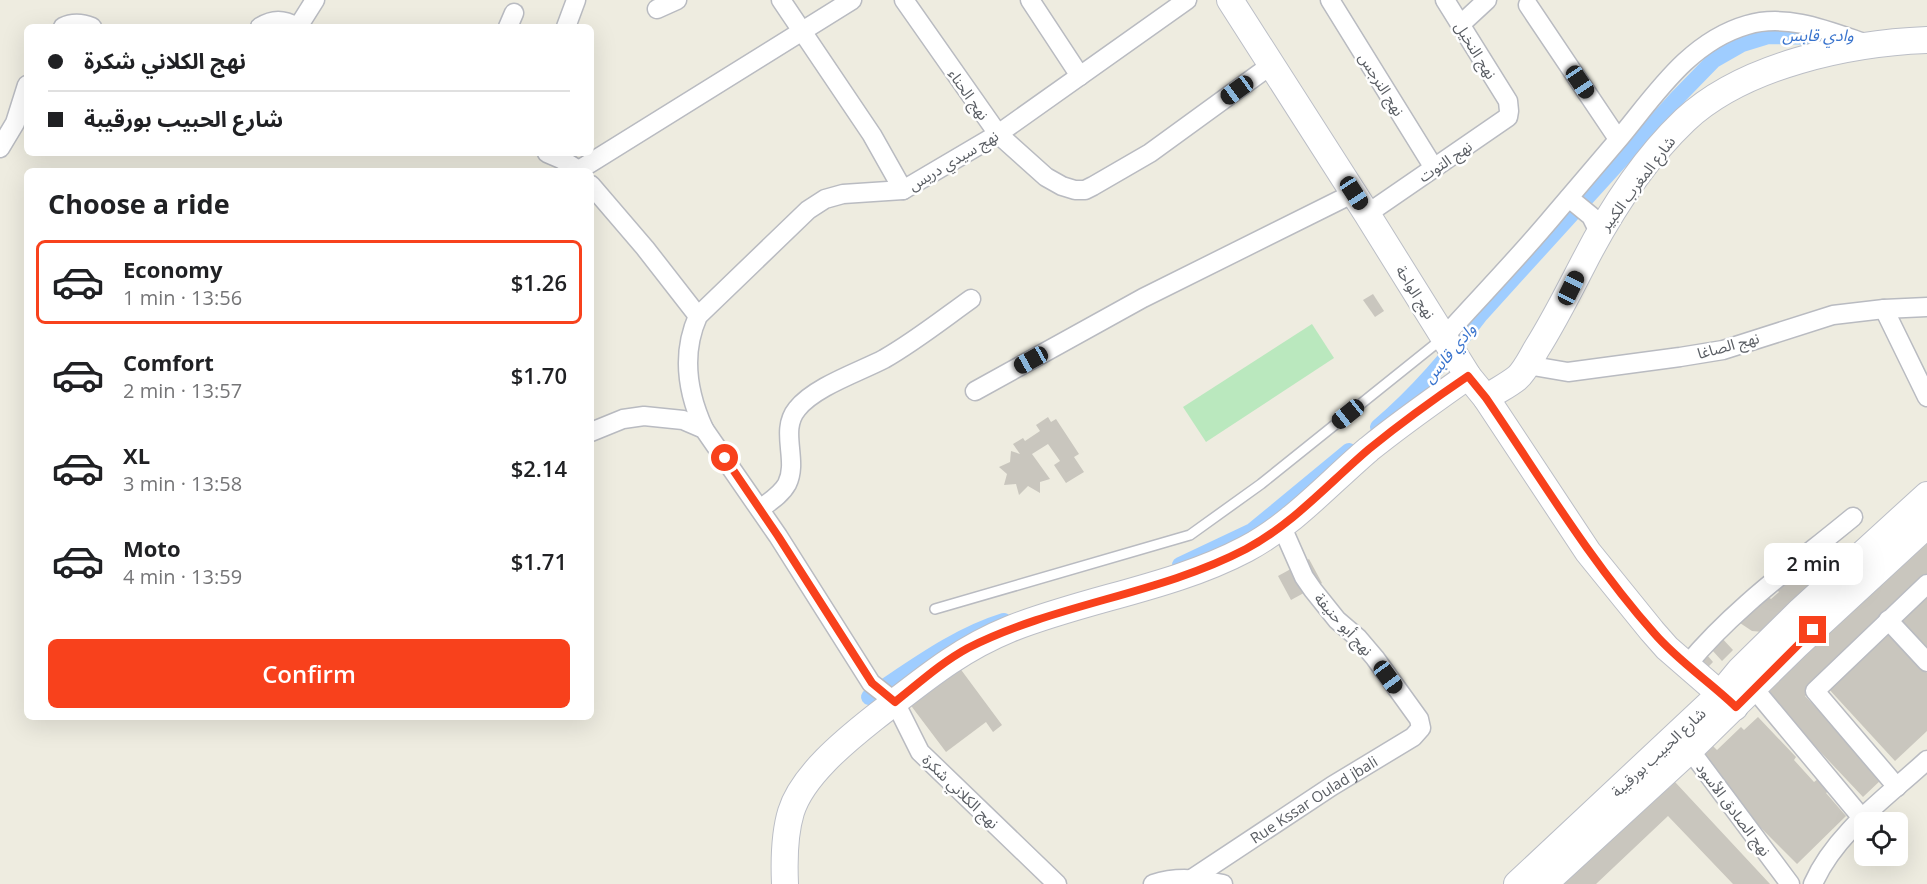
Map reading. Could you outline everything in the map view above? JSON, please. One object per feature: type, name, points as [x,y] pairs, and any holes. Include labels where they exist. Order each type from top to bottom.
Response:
[{"type":"street","points":[[299,24],[315,0]]},
{"type":"street","points":[[567,24],[576,0]]},
{"type":"street","points":[[657,9],[677,0]]},
{"type":"street","points":[[781,0],[872,135],[903,190]]},
{"type":"street","points":[[585,168],[852,0]]},
{"type":"street","name":"نهج الحناء","points":[[904,0],[998,134],[1046,177],[1075,190],[1085,190],[1150,153],[1271,65]]},
{"type":"street","points":[[1030,0],[1080,76]]},
{"type":"street","name":"نهج سيدي دريس","points":[[704,429],[695,410],[687,371],[689,340],[698,316],[808,210],[825,199],[843,194],[903,190],[998,134],[1187,0]]},
{"type":"street","name":"نهج الواحة","points":[[1230,0],[1468,376],[1486,398],[1588,552],[1652,631],[1687,665],[1738,690]]},
{"type":"street","name":"نهج النرجس","points":[[1330,0],[1434,168]]},
{"type":"street","name":"نهج النخيل","points":[[1445,0],[1508,101]]},
{"type":"street","points":[[1460,25],[1487,0]]},
{"type":"street","points":[[1528,5],[1618,140]]},
{"type":"street","points":[[265,24],[280,20],[290,24]]},
{"type":"street","points":[[1444,337],[1515,262],[1618,140],[1637,114],[1681,65],[1705,44],[1748,24],[1771,22],[1813,26],[1868,45]]},
{"type":"street","points":[[68,24],[84,24]]},
{"type":"street","name":"شارع المغرب الكبير","points":[[1486,398],[1518,377],[1527,365],[1562,308],[1599,232],[1658,149],[1686,119],[1717,97],[1800,60],[1868,45],[1927,40]]},
{"type":"street","points":[[0,148],[15,123],[24,94]]},
{"type":"street","name":"نهج التوت","points":[[975,391],[1143,298],[1434,168],[1508,117],[1508,101]]},
{"type":"street","points":[[554,156],[575,168]]},
{"type":"street","points":[[594,188],[645,248],[698,316]]},
{"type":"street","points":[[1569,198],[1591,216],[1599,232]]},
{"type":"street","points":[[760,509],[778,495],[787,484],[790,468],[788,428],[798,408],[823,388],[885,358],[970,299]]},
{"type":"street","name":"نهج الصاغا","points":[[1527,365],[1568,372],[1680,357],[1723,350],[1833,315],[1927,307]]},
{"type":"street","points":[[1884,309],[1927,397]]},
{"type":"street","points":[[785,884],[786,837],[791,811],[806,785],[857,731],[934,671],[967,649],[1002,633],[1112,596],[1182,577],[1246,549],[1282,527],[1370,449],[1418,411],[1468,376]]},
{"type":"street","points":[[594,431],[623,419],[644,416],[683,420],[704,429]]},
{"type":"street","name":"نهج الكلاني شكرة","points":[[704,429],[760,509],[872,683],[895,702],[920,752],[1057,884]]},
{"type":"street","name":"شارع الحبيب بورقيبة","points":[[1738,690],[1801,610],[1927,495]]},
{"type":"street","points":[[1687,665],[1707,641],[1739,612],[1853,516]]},
{"type":"street","name":"شارع الحبيب بورقيبة","points":[[1544,884],[1738,690],[1796,646],[1927,525]]},
{"type":"street","name":"نهج أبو حنيفة","points":[[1282,527],[1309,584],[1330,612],[1358,638],[1375,658],[1416,715]]},
{"type":"street","points":[[1898,787],[1815,691],[1927,584]]},
{"type":"street","points":[[1888,620],[1927,662]]},
{"type":"street","points":[[1738,690],[1856,812]]},
{"type":"street","name":"Rue Kssar Oulad jbali","points":[[1193,878],[1332,786],[1413,737],[1421,728],[1416,715]]},
{"type":"street","name":"شارع الحبيب بورقيبة","points":[[1517,884],[1683,743]]},
{"type":"street","name":"نهج الصادق الأسود","points":[[1683,743],[1790,884]]},
{"type":"street","points":[[1869,812],[1927,760]]},
{"type":"street","points":[[1813,884],[1824,861],[1854,827]]},
{"type":"street","points":[[1153,884],[1168,879],[1193,878],[1223,884]]},
{"type":"lane","points":[[935,609],[1190,535],[1262,484],[1444,337]]},
{"type":"green space","points":[[1312,324],[1334,358],[1206,442],[1183,407]]},
{"type":"building","points":[[1373,294],[1384,311],[1375,317],[1363,300]]},
{"type":"building","points":[[1048,417],[1051,422],[1056,419],[1079,454],[1074,457],[1084,472],[1066,483],[1054,465],[1060,461],[1048,444],[1032,454],[1050,479],[1040,482],[1040,493],[1028,486],[1019,495],[1016,484],[1004,485],[1007,474],[999,467],[1010,462],[1011,451],[1020,454],[1013,444],[1023,438],[1025,441],[1040,431],[1036,425]]},
{"type":"building","points":[[1927,537],[1927,582],[1805,696],[1883,778],[1863,797],[1763,691]]},
{"type":"building","points":[[1830,545],[1846,563],[1763,632],[1752,631],[1740,623],[1767,596],[1771,599],[1779,592],[1775,588],[1793,572],[1796,575]]},
{"type":"building","points":[[1309,559],[1322,583],[1291,600],[1278,576]]},
{"type":"building","points":[[1927,592],[1927,651],[1898,620]]},
{"type":"building","points":[[1888,631],[1927,673],[1927,731],[1895,761],[1827,687]]},
{"type":"building","points":[[1718,634],[1733,650],[1722,661],[1712,650],[1707,655],[1713,662],[1707,668],[1698,659]]},
{"type":"building","points":[[959,667],[1002,725],[993,732],[986,722],[946,752],[909,703]]},
{"type":"building","points":[[1758,717],[1796,757],[1794,760],[1814,782],[1818,779],[1829,791],[1826,793],[1846,816],[1797,864],[1757,824],[1755,826],[1691,760],[1710,743],[1717,750],[1741,727],[1744,730]]},
{"type":"building","points":[[1664,782],[1669,788],[1675,782],[1770,884],[1733,884],[1668,816],[1596,884],[1555,884]]},
{"type":"waterway","name":"وادي قابس","points":[[1378,427],[1432,374],[1481,314],[1714,60],[1742,44],[1768,36],[1835,37]]},
{"type":"waterway","name":"وادي قابس","points":[[1180,565],[1252,531],[1349,451]]},
{"type":"waterway","name":"وادي قابس","points":[[869,697],[951,644],[1004,621]]},
{"type":"route","points":[[725,458],[872,683],[895,702],[934,671],[967,649],[1010,629],[1104,598],[1182,577],[1246,549],[1282,527],[1370,449],[1418,411],[1468,376],[1486,398],[1538,474],[1588,552],[1667,648],[1736,707],[1813,630]]}]
